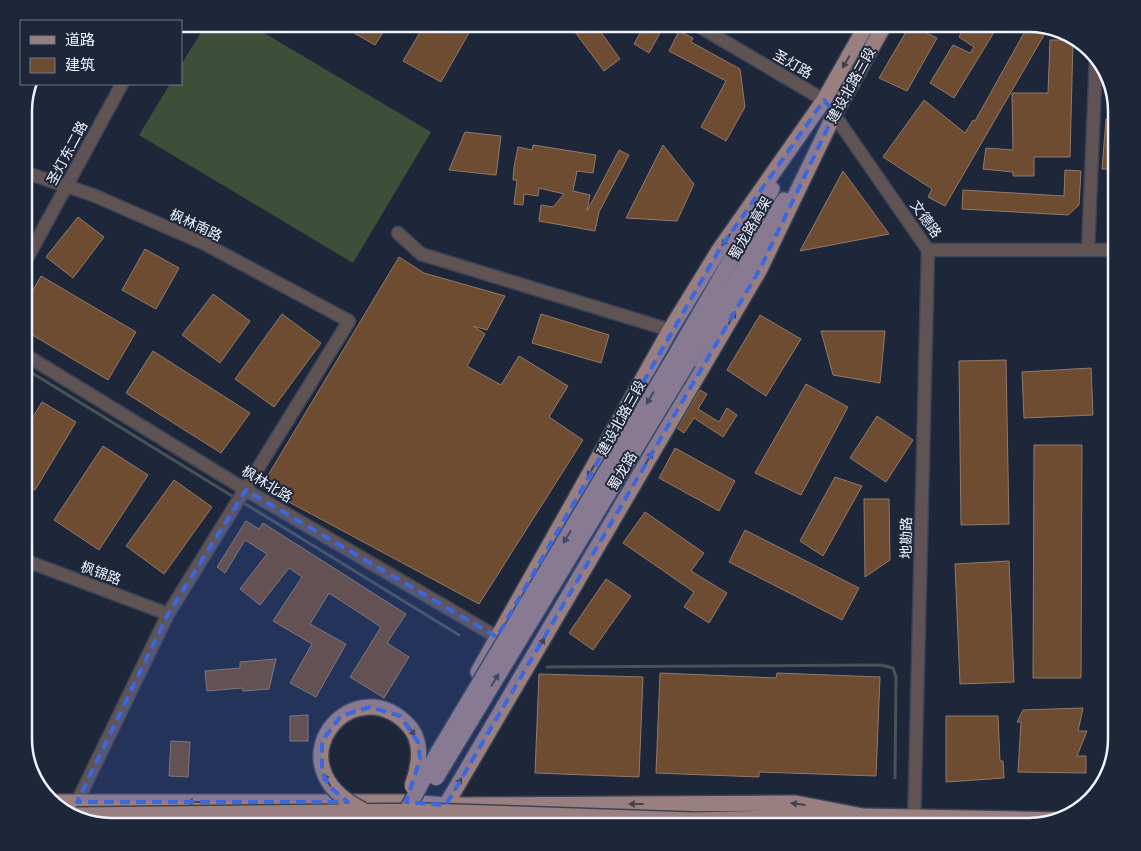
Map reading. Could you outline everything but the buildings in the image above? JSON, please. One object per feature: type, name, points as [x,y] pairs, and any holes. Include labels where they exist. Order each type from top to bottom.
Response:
[{"type":"main road","name":"建设北路三段","points":[[402,818],[407,802],[497,637],[670,330],[718,250],[824,100],[862,32]]},
{"type":"main road","name":"建设北路三段","points":[[437,818],[760,270],[835,113],[881,32]]},
{"type":"main road","name":"蜀龙路高架","points":[[682,359],[824,100]]},
{"type":"main road","name":"蜀龙路","points":[[404,818],[444,743],[835,113]]},
{"type":"main road","name":"蜀龙路","points":[[414,818],[682,359]]},
{"type":"main road","points":[[364,811],[343,799],[330,787],[322,772],[320,756],[322,741],[330,727],[341,716],[355,709],[370,707],[386,709],[400,716],[411,728],[418,742],[420,759],[402,818]]},
{"type":"main road","points":[[77,809],[407,802],[446,805],[796,803],[881,818]]},
{"type":"main road","points":[[77,809],[364,811],[620,818]]},
{"type":"main road","points":[[778,818],[864,816]]},
{"type":"street","name":"圣灯路","points":[[709,32],[824,100]]},
{"type":"street","points":[[1088,250],[1096,68]]},
{"type":"street","name":"圣灯东二路","points":[[33,247],[121,85]]},
{"type":"street","name":"文德路","points":[[824,100],[835,113],[928,250],[1108,250]]},
{"type":"street","name":"枫林南路","points":[[33,175],[93,195],[205,244],[349,321],[244,493]]},
{"type":"street","points":[[398,232],[421,254],[670,330]]},
{"type":"street","name":"地勘路","points":[[914,818],[928,250]]},
{"type":"street","name":"枫林北路","points":[[33,360],[244,493],[497,637]]},
{"type":"street","points":[[77,809],[168,614],[244,493]]},
{"type":"street","name":"枫锦路","points":[[33,563],[168,614]]},
{"type":"highlighted area","points":[[824,100],[835,113],[760,269],[446,805],[406,802],[420,759],[418,742],[400,716],[370,707],[341,716],[322,741],[322,772],[330,787],[348,802],[77,802],[168,614],[246,490],[497,637],[719,250]]},
{"type":"green space","points":[[201,32],[262,32],[431,132],[353,263],[139,135],[169,85],[182,85],[182,63]]},
{"type":"waterway","points":[[33,374],[237,499]]},
{"type":"waterway","points":[[242,502],[459,635]]},
{"type":"waterway","points":[[547,667],[881,665],[893,668],[896,677],[895,778]]}]
